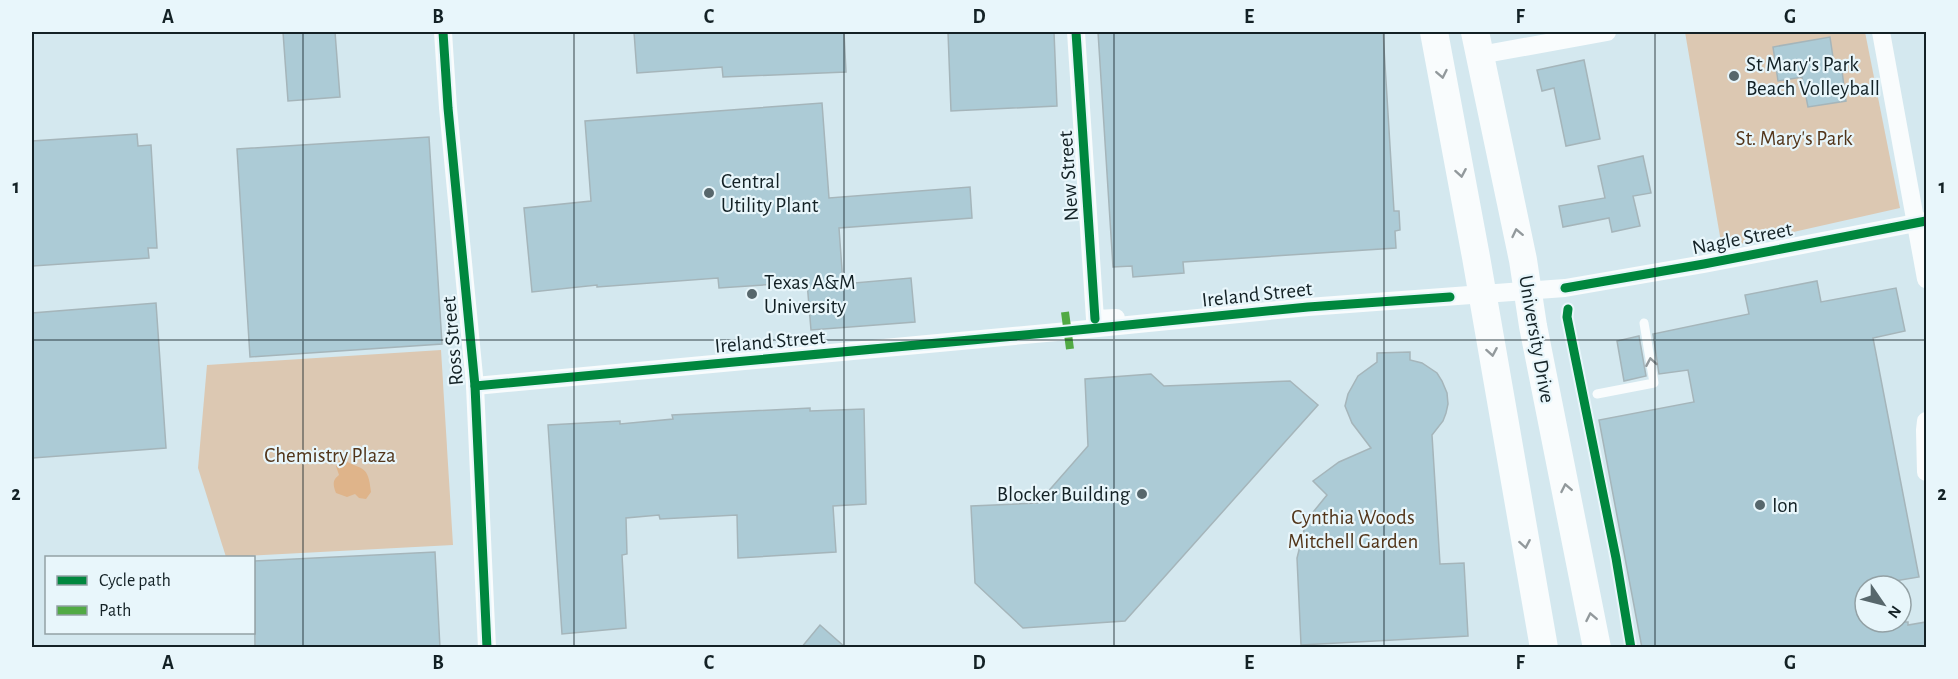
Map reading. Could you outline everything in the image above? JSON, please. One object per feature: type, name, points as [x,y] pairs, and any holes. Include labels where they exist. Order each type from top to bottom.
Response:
[{"type":"main road","points":[[1434,32],[1544,648]]},
{"type":"main road","name":"University Drive","points":[[1478,43],[1597,648]]},
{"type":"street","name":"Ross Street","points":[[443,32],[448,108],[475,387],[487,648]]},
{"type":"street","name":"New Street","points":[[1076,32],[1095,319]]},
{"type":"street","points":[[1478,43],[1607,32]]},
{"type":"street","points":[[1881,32],[1921,222],[1926,279]]},
{"type":"street","name":"Nagle Street","points":[[1482,294],[1565,288],[1921,222]]},
{"type":"street","name":"Ireland Street","points":[[475,387],[1308,307],[1482,294]]},
{"type":"street","name":"Ireland Street","points":[[1095,319],[1126,318],[1168,322]]},
{"type":"street","points":[[1926,421],[1926,472]]},
{"type":"lane","points":[[1597,394],[1654,383],[1644,324]]},
{"type":"green space","name":"St. Mary's Park","points":[[1685,32],[1865,32],[1900,208],[1722,248]]},
{"type":"green space","name":"Chemistry Plaza","points":[[441,350],[453,545],[226,556],[198,468],[207,365]]},
{"type":"shaded area","points":[[344,460],[366,472],[371,492],[366,499],[359,498],[355,494],[347,497],[336,493],[334,483],[339,475],[336,466],[339,461]]},
{"type":"building","points":[[283,32],[335,32],[340,97],[288,101]]},
{"type":"building","points":[[634,32],[844,32],[846,72],[723,77],[722,67],[637,73]]},
{"type":"building","points":[[948,32],[1054,32],[1057,106],[951,111]]},
{"type":"building","points":[[1098,32],[1383,32],[1394,211],[1399,211],[1400,230],[1395,231],[1396,248],[1183,262],[1184,273],[1133,277],[1132,266],[1113,267]]},
{"type":"building","points":[[1830,37],[1835,71],[1842,71],[1846,101],[1808,107],[1802,77],[1778,81],[1773,47]]},
{"type":"building","points":[[1584,60],[1600,139],[1566,146],[1554,88],[1542,91],[1537,70]]},
{"type":"building","name":"Central Utility Plant","points":[[822,103],[829,198],[970,187],[972,218],[839,228],[843,284],[911,278],[915,322],[811,330],[807,282],[719,288],[718,278],[597,287],[597,285],[532,292],[524,208],[591,201],[585,121]]},
{"type":"building","points":[[137,134],[138,146],[151,145],[157,248],[148,248],[149,258],[33,266],[32,141]]},
{"type":"building","points":[[429,137],[442,344],[250,357],[237,149]]},
{"type":"building","points":[[1643,156],[1651,193],[1633,196],[1640,226],[1612,232],[1609,218],[1563,227],[1559,206],[1605,198],[1598,166]]},
{"type":"building","name":"Ion","points":[[1817,281],[1821,302],[1896,288],[1905,331],[1873,338],[1919,577],[1913,578],[1913,574],[1853,574],[1853,634],[1913,634],[1913,624],[1926,622],[1926,648],[1642,648],[1599,420],[1694,402],[1688,370],[1659,374],[1653,334],[1749,314],[1745,295]]},
{"type":"building","points":[[156,303],[166,448],[33,458],[32,313]]},
{"type":"building","points":[[1639,336],[1646,376],[1624,381],[1617,341]]},
{"type":"building","points":[[1410,352],[1410,360],[1422,363],[1437,373],[1447,393],[1446,413],[1432,435],[1440,564],[1464,563],[1468,636],[1301,645],[1297,558],[1305,526],[1327,495],[1313,481],[1339,462],[1371,448],[1352,423],[1345,406],[1348,394],[1358,376],[1377,362],[1377,353]]},
{"type":"building","name":"Blocker Building","points":[[1151,374],[1164,386],[1290,381],[1318,405],[1125,621],[1023,628],[975,583],[971,506],[1038,503],[1088,446],[1085,379]]},
{"type":"building","points":[[810,408],[810,411],[864,409],[866,504],[833,506],[836,552],[738,558],[737,515],[660,519],[659,515],[626,518],[627,554],[622,555],[626,628],[562,634],[548,425],[620,421],[620,424],[673,419],[672,415]]},
{"type":"building","points":[[435,552],[440,648],[255,648],[255,561]]},
{"type":"building","points":[[820,625],[846,648],[801,648]]},
{"type":"marked path","points":[[1065,312],[1070,349]]},
{"type":"cycle path","points":[[443,32],[448,108],[475,386],[487,648]]},
{"type":"cycle path","points":[[1076,32],[1095,319]]},
{"type":"cycle path","points":[[1565,288],[1926,221]]},
{"type":"cycle path","points":[[475,386],[1308,307],[1450,297]]},
{"type":"cycle path","points":[[1568,309],[1567,317],[1616,558],[1631,648]]},
{"type":"place","name":"St Mary's Park Beach Volleyball","points":[[1734,76]]},
{"type":"place","name":"Central Utility Plant","points":[[709,193]]},
{"type":"place","name":"Texas A&M University","points":[[752,294]]},
{"type":"place","name":"Blocker Building","points":[[1142,494]]},
{"type":"place","name":"Ion","points":[[1760,505]]},
{"type":"park label","name":"Cynthia Woods Mitchell Garden","points":[[1353,529]]}]
